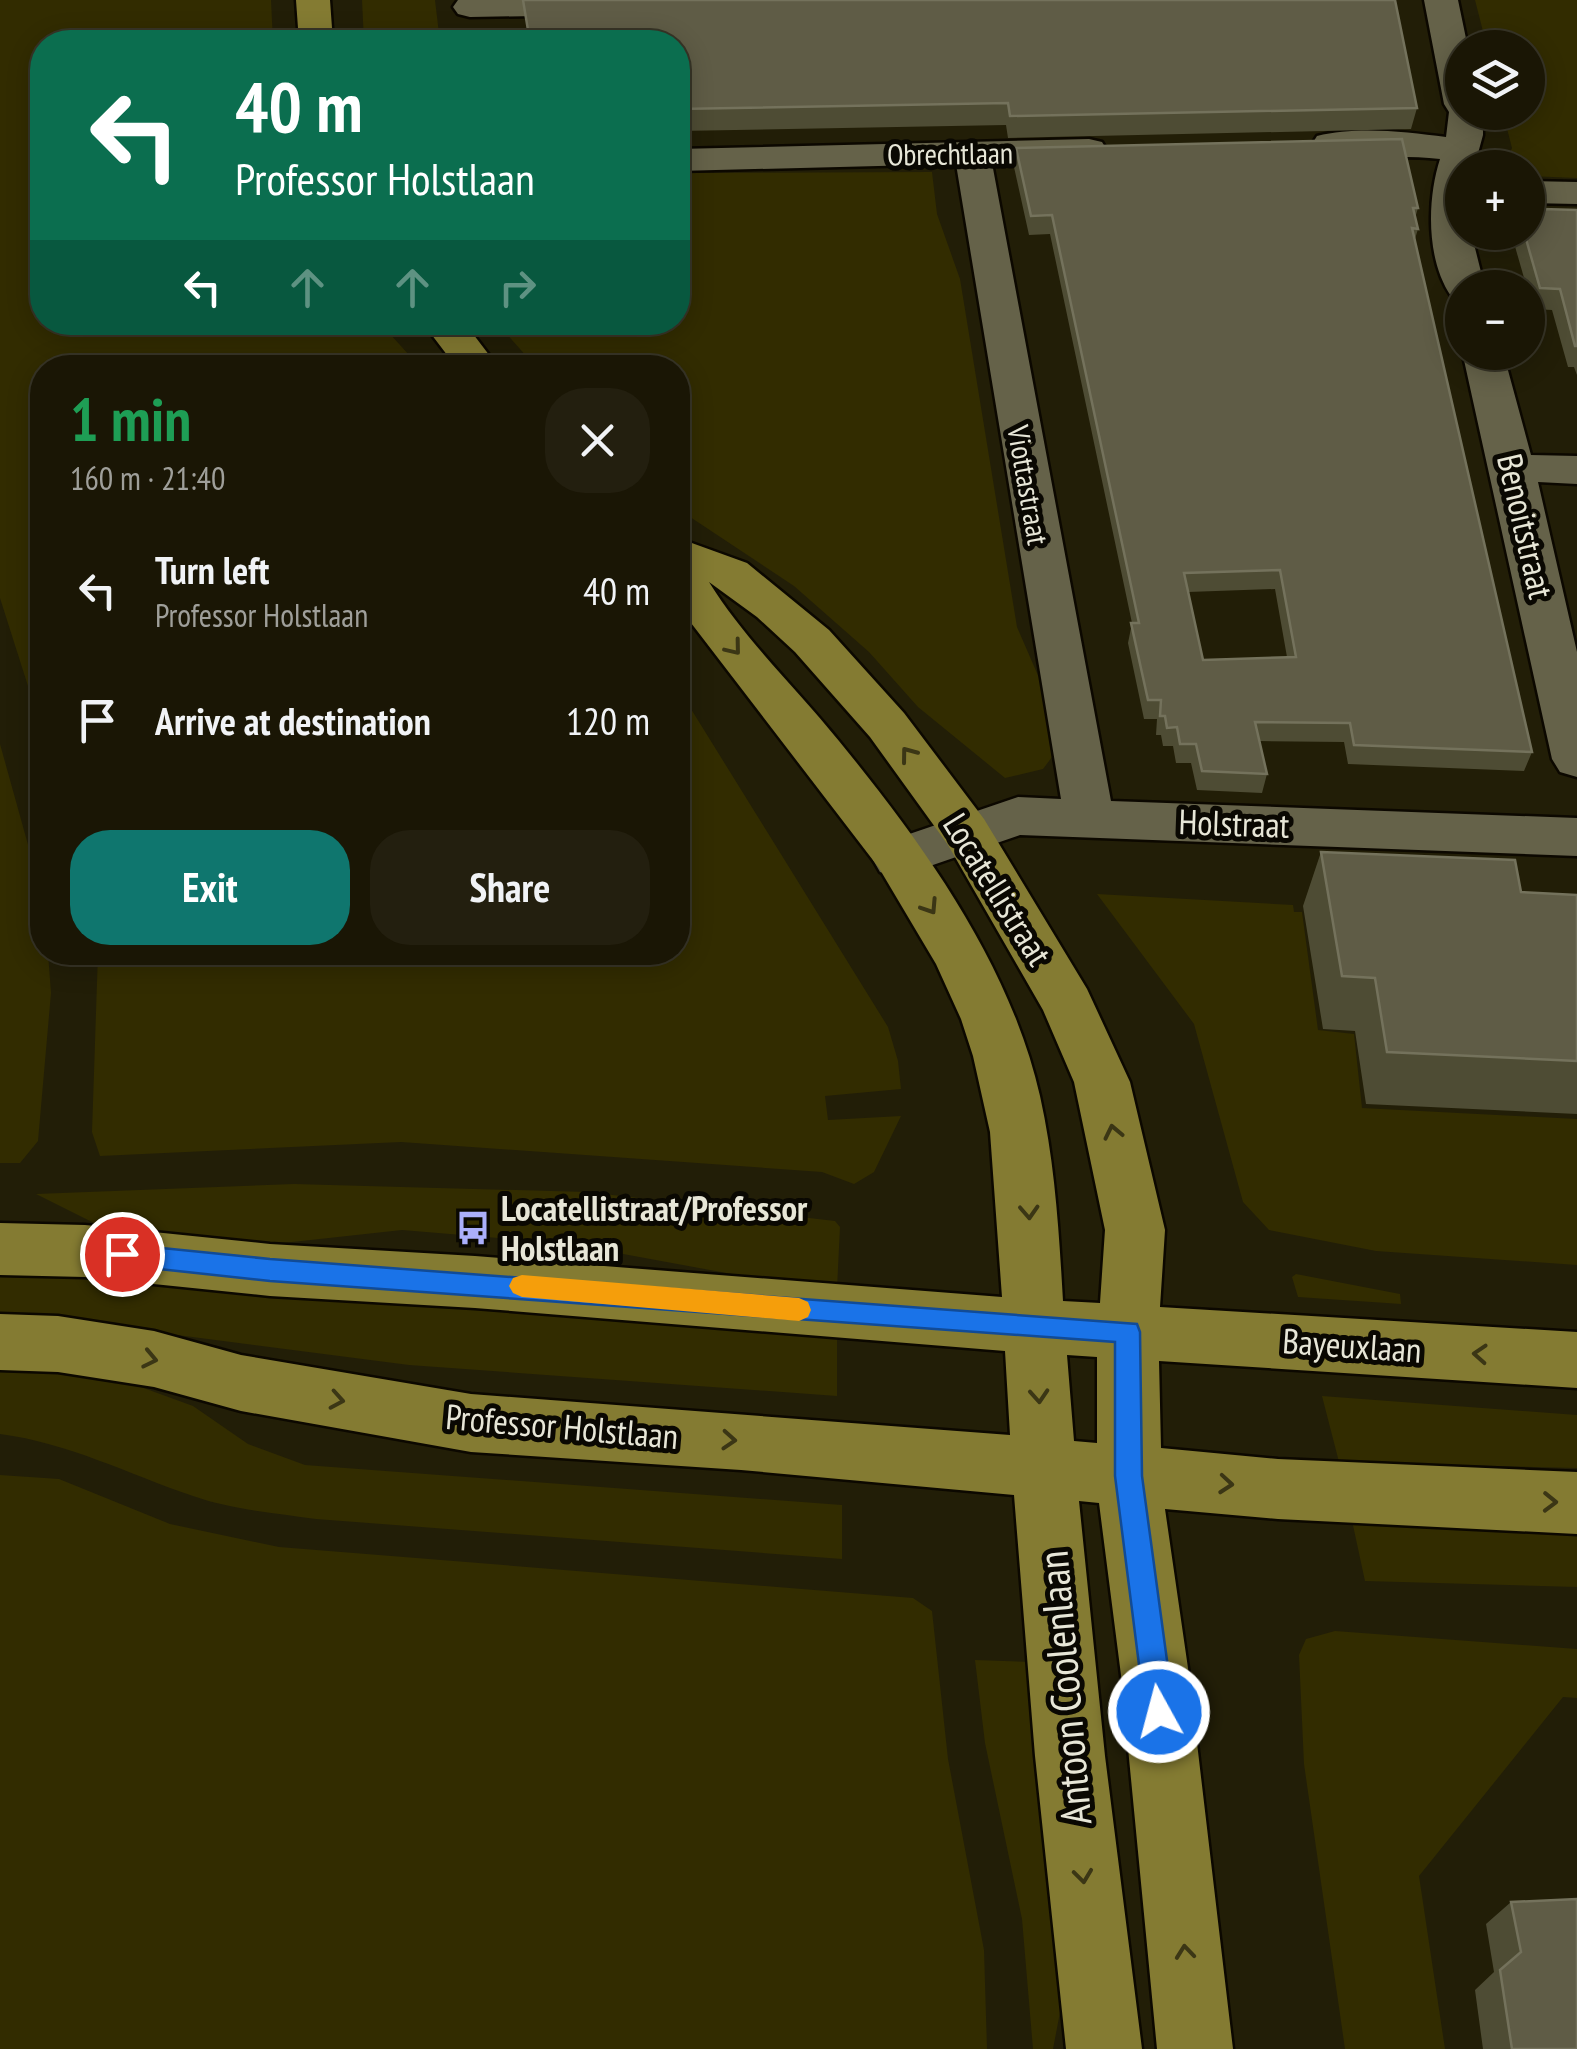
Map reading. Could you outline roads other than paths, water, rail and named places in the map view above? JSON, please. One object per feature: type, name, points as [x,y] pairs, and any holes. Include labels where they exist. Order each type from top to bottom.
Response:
[{"type":"main road","points":[[313,0],[315,30]]},
{"type":"main road","points":[[452,335],[469,355]]},
{"type":"main road","name":"Locatellistraat","points":[[690,558],[731,574],[812,641],[886,725],[966,832],[1068,1004],[1102,1082],[1135,1230],[1128,1332]]},
{"type":"main road","name":"Locatellistraat","points":[[690,588],[874,821],[941,924],[988,1019],[1016,1107],[1028,1192],[1034,1326]]},
{"type":"main road","points":[[0,1249],[84,1251],[270,1270],[1128,1332],[1129,1476],[1142,1600],[1155,1674],[1195,2049]]},
{"type":"main road","name":"Antoon Coolenlaan","points":[[1034,1326],[1070,1770],[1104,2049]]},
{"type":"main road","name":"Bayeuxlaan","points":[[1128,1332],[1577,1360]]},
{"type":"main road","name":"Professor Holstlaan","points":[[29,1343],[154,1359],[241,1383],[471,1422],[1044,1466],[1129,1476]]},
{"type":"main road","points":[[1129,1476],[1293,1490],[1577,1503]]},
{"type":"street","points":[[1441,0],[1447,30]]},
{"type":"street","points":[[475,30],[470,4],[634,4]]},
{"type":"street","points":[[1304,145],[1402,143],[1463,131]]},
{"type":"street","name":"Obrechtlaan","points":[[690,160],[1128,149]]},
{"type":"street","name":"Viottastraat","points":[[972,152],[1088,816]]},
{"type":"street","points":[[1545,192],[1577,193]]},
{"type":"street","name":"Benoitstraat","points":[[1487,370],[1514,468],[1577,759]]},
{"type":"street","points":[[1514,468],[1577,470]]},
{"type":"street","name":"Holstraat","points":[[898,858],[1018,816],[1577,838]]},
{"type":"place","name":"Locatellistraat/Professor Holstlaan","points":[[473,1228]]}]
